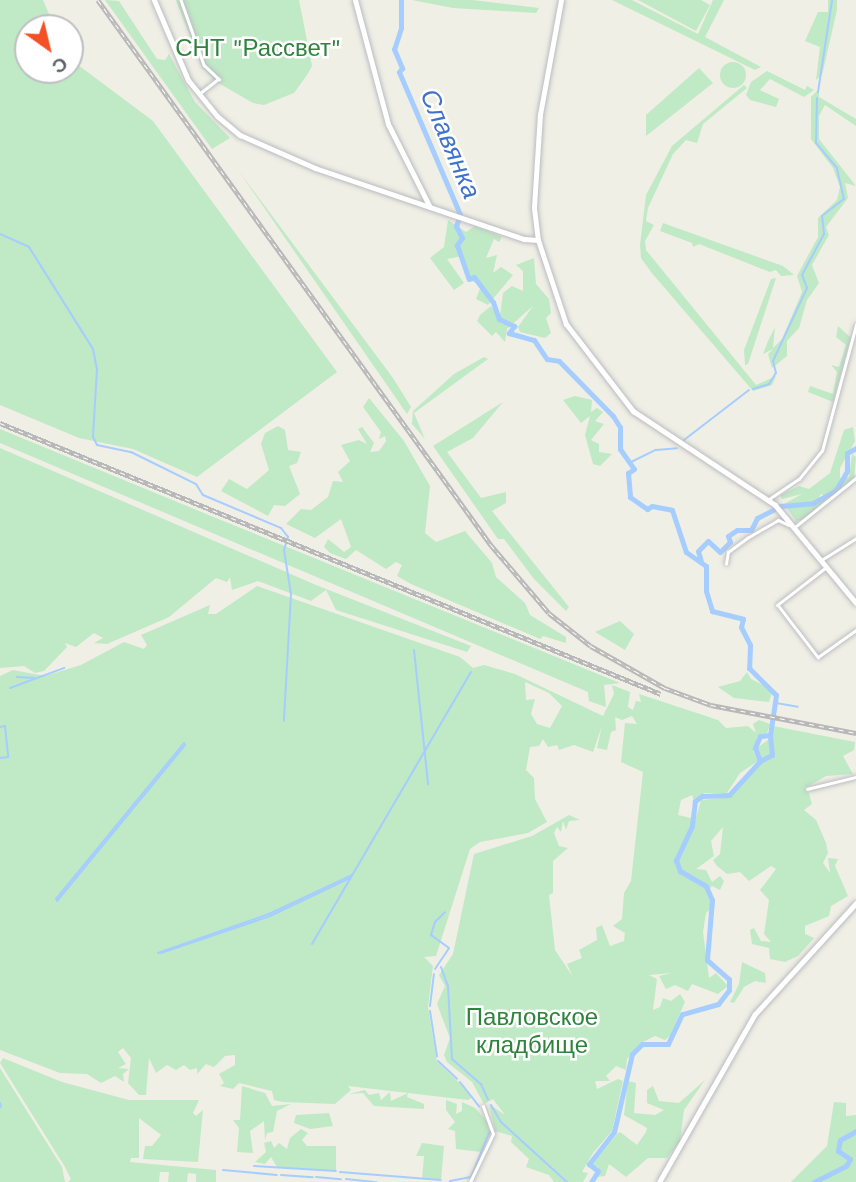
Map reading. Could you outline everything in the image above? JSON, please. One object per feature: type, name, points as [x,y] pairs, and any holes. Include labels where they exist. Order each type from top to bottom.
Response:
[{"type":"street","points":[[154,0],[180,66],[197,95],[230,128],[255,144],[453,215],[538,240]]},
{"type":"street","points":[[181,0],[204,65],[219,79],[197,95]]},
{"type":"street","points":[[355,0],[388,124],[430,207]]},
{"type":"street","points":[[561,0],[540,114],[534,208],[538,240],[566,324],[634,411],[769,499],[798,527],[855,599]]},
{"type":"street","points":[[769,499],[799,479],[822,451],[856,325]]},
{"type":"street","points":[[798,527],[856,479]]},
{"type":"street","points":[[726,564],[728,552],[778,520],[798,527]]},
{"type":"street","points":[[823,559],[856,538]]},
{"type":"street","points":[[828,567],[778,605],[815,656],[820,656],[856,630]]},
{"type":"street","points":[[807,789],[856,777]]},
{"type":"street","points":[[659,1182],[755,1014],[856,903]]},
{"type":"street","points":[[470,1182],[493,1134],[483,1107]]},
{"type":"green space","points":[[0,0],[43,0],[49,14],[14,14],[14,84],[84,84],[84,69],[153,121],[337,372],[197,477],[133,449],[79,438],[0,405]]},
{"type":"green space","points":[[105,0],[119,1],[157,59],[165,60],[169,54],[195,102],[230,138],[212,149]]},
{"type":"green space","name":"СНТ \"Рассвет\"","points":[[176,0],[299,0],[312,66],[294,93],[264,105],[253,103],[215,81],[202,67]]},
{"type":"green space","points":[[412,0],[472,0],[539,8],[536,13],[453,8]]},
{"type":"green space","points":[[612,0],[632,0],[698,34],[713,0],[724,0],[705,37],[761,67],[755,70]]},
{"type":"green space","points":[[638,0],[701,0],[710,5],[696,31]]},
{"type":"green space","points":[[828,0],[837,0],[837,10],[822,75],[816,80],[820,47],[805,41],[818,12],[828,12]]},
{"type":"green space","points":[[733,62],[742,66],[746,75],[742,84],[733,88],[724,84],[720,75],[724,66]]},
{"type":"green space","points":[[699,68],[713,83],[646,136],[646,115]]},
{"type":"green space","points":[[767,71],[805,90],[807,86],[814,90],[804,97],[770,79],[760,90],[779,99],[776,107],[750,100],[746,95],[751,82]]},
{"type":"green space","points":[[744,85],[747,88],[703,124],[697,143],[686,140],[673,154],[648,208],[646,221],[654,225],[645,241],[646,250],[756,385],[776,376],[772,385],[753,391],[651,272],[641,258],[640,245],[646,195],[672,146]]},
{"type":"green space","points":[[819,89],[819,97],[856,119],[856,126],[825,105],[819,116],[819,139],[856,186],[845,183],[848,198],[826,227],[829,235],[812,265],[819,283],[807,300],[799,328],[787,341],[787,356],[772,368],[768,354],[773,349],[763,354],[775,327],[773,348],[782,339],[802,292],[797,276],[818,237],[818,218],[837,200],[840,187],[833,168],[811,139],[811,97]]},
{"type":"green space","points":[[238,170],[393,378],[411,407],[407,414]]},
{"type":"green space","points":[[448,220],[466,232],[475,226],[502,237],[499,242],[494,239],[486,258],[497,255],[493,273],[501,267],[513,275],[488,305],[476,299],[481,286],[467,278],[462,256],[447,259],[464,283],[454,290],[430,258],[444,247]]},
{"type":"green space","points":[[663,223],[783,266],[794,275],[781,276],[776,270],[770,272],[699,244],[693,247],[692,243],[660,231]]},
{"type":"green space","points":[[534,258],[536,284],[549,299],[551,313],[546,318],[551,333],[545,338],[520,332],[518,327],[533,306],[507,329],[505,342],[496,332],[492,336],[477,321],[491,306],[500,316],[503,293],[512,286],[523,291],[523,271],[516,265]]},
{"type":"green space","points":[[776,278],[748,364],[745,365],[744,350],[771,279]]},
{"type":"green space","points":[[838,326],[851,338],[833,402],[808,392],[810,386],[833,394],[837,372],[831,365],[839,367],[846,345],[836,337]]},
{"type":"green space","points":[[484,357],[488,359],[414,413],[425,439],[412,424],[413,411],[454,374]]},
{"type":"green space","points":[[575,396],[592,400],[591,412],[597,408],[603,412],[595,421],[604,424],[591,440],[599,444],[599,452],[612,454],[600,466],[593,464],[585,435],[590,416],[581,423],[563,400]]},
{"type":"green space","points":[[369,398],[404,441],[430,486],[425,533],[436,542],[465,531],[492,563],[496,577],[525,603],[530,615],[566,637],[566,643],[543,636],[540,639],[411,584],[397,576],[402,565],[396,562],[386,569],[356,550],[346,559],[330,553],[324,547],[328,539],[344,552],[351,547],[341,519],[315,538],[286,524],[301,509],[311,510],[328,497],[333,481],[343,482],[338,472],[350,461],[341,445],[359,440],[367,444],[358,429],[362,427],[374,443],[370,452],[379,451],[386,441],[385,436],[379,439],[381,432],[363,407]]},
{"type":"green space","points":[[503,402],[473,438],[447,452],[481,498],[506,492],[506,503],[492,511],[569,607],[566,611],[534,579],[504,539],[498,539],[433,446]]},
{"type":"green space","points":[[278,426],[285,430],[288,450],[301,452],[297,463],[289,466],[300,494],[285,506],[274,505],[268,516],[221,491],[229,479],[247,489],[269,470],[261,444],[265,433]]},
{"type":"green space","points":[[853,427],[855,441],[840,468],[840,478],[849,477],[852,454],[856,457],[854,478],[830,499],[821,494],[817,501],[823,497],[827,500],[808,519],[796,521],[784,504],[802,494],[782,499],[780,495],[799,486],[809,489],[830,473],[844,430]]},
{"type":"green space","points":[[0,429],[620,683],[604,685],[606,707],[589,701],[588,692],[0,443]]},
{"type":"green space","points":[[0,448],[316,585],[471,646],[467,652],[336,610],[326,590],[311,601],[258,581],[232,590],[230,577],[227,582],[216,578],[169,617],[107,644],[94,643],[103,638],[94,633],[76,647],[65,643],[67,647],[44,671],[35,673],[24,666],[0,668]]},
{"type":"green space","name":"Павловское кладбище","points":[[257,586],[460,657],[473,668],[484,665],[515,674],[603,716],[614,694],[612,685],[630,692],[628,707],[633,710],[636,701],[641,702],[639,694],[718,720],[726,728],[748,726],[756,733],[753,724],[759,720],[770,724],[766,737],[756,737],[759,740],[753,751],[758,761],[740,773],[727,793],[704,793],[694,801],[692,795],[681,800],[678,815],[691,818],[693,828],[701,800],[731,797],[761,762],[757,748],[769,739],[773,726],[855,742],[854,750],[843,756],[853,774],[826,776],[807,787],[812,804],[804,810],[816,820],[826,843],[828,853],[823,863],[830,873],[828,858],[838,859],[835,866],[848,896],[831,906],[829,916],[805,926],[805,934],[814,938],[798,956],[785,962],[770,959],[769,948],[752,944],[750,930],[754,928],[761,941],[771,942],[764,934],[769,900],[760,890],[776,869],[771,866],[749,881],[740,872],[727,874],[713,860],[720,854],[723,827],[711,841],[714,856],[696,869],[706,870],[712,882],[720,876],[724,881],[720,890],[712,886],[707,892],[712,908],[706,913],[703,932],[709,978],[716,973],[728,986],[718,994],[692,984],[688,991],[675,985],[666,989],[659,976],[672,973],[649,975],[657,979],[653,1010],[660,1007],[663,998],[671,1001],[680,994],[685,1002],[670,1036],[665,1040],[655,1036],[641,1043],[627,1059],[626,1070],[616,1066],[606,1076],[610,1081],[595,1081],[597,1089],[618,1079],[623,1081],[612,1131],[593,1153],[582,1172],[588,1173],[583,1182],[554,1182],[549,1175],[526,1167],[529,1159],[511,1142],[512,1136],[495,1131],[489,1104],[505,1115],[493,1099],[484,1104],[472,1082],[447,1062],[444,1055],[450,1038],[437,1004],[445,986],[439,975],[453,954],[474,854],[532,836],[569,815],[580,820],[569,821],[566,830],[563,821],[561,832],[557,827],[554,833],[559,846],[568,848],[553,861],[553,893],[549,895],[555,950],[573,977],[567,964],[582,958],[579,950],[597,940],[596,928],[602,925],[610,946],[624,941],[625,933],[613,926],[622,919],[624,893],[631,881],[643,772],[621,762],[625,723],[637,724],[632,716],[622,720],[615,717],[616,730],[611,732],[607,750],[597,748],[602,726],[593,752],[574,745],[559,750],[557,745],[548,747],[543,739],[539,746],[530,747],[526,770],[534,778],[535,799],[547,822],[528,833],[480,842],[470,849],[436,956],[424,957],[433,966],[428,1007],[437,1062],[473,1097],[468,1100],[348,1086],[351,1090],[335,1104],[283,1102],[274,1100],[272,1091],[239,1083],[233,1089],[220,1086],[224,1083],[219,1074],[235,1065],[235,1055],[225,1056],[214,1067],[206,1064],[197,1074],[197,1068],[190,1070],[184,1065],[176,1070],[167,1065],[156,1073],[149,1058],[146,1095],[139,1095],[128,1083],[131,1058],[123,1048],[118,1052],[126,1064],[118,1068],[129,1069],[123,1074],[124,1082],[115,1076],[101,1083],[87,1074],[60,1073],[0,1050],[0,676],[13,670],[45,676],[81,665],[124,642],[144,649],[147,645],[141,635],[210,605],[208,614],[216,614]],"holes":[[[525,682],[549,693],[562,706],[550,728],[537,724],[531,714],[535,699],[526,700]]]},
{"type":"green space","points":[[620,621],[634,634],[625,650],[595,632]]},
{"type":"green space","points":[[747,672],[751,679],[773,690],[769,702],[734,698],[718,687],[740,681]]},
{"type":"green space","points":[[742,962],[765,973],[766,983],[755,981],[744,987],[734,1003],[730,1002],[739,984]]},
{"type":"green space","points":[[3,1058],[62,1082],[129,1100],[199,1100],[193,1113],[196,1116],[203,1110],[198,1162],[143,1159],[145,1146],[152,1146],[161,1135],[139,1118],[139,1158],[131,1158],[130,1162],[216,1170],[216,1182],[196,1182],[196,1174],[188,1173],[187,1182],[168,1182],[169,1172],[160,1172],[159,1182],[68,1182],[71,1179],[65,1167],[0,1063]]},
{"type":"green space","points":[[0,1068],[62,1167],[65,1182],[0,1182]]},
{"type":"green space","points":[[705,1080],[684,1110],[680,1141],[667,1158],[648,1158],[626,1177],[609,1164],[605,1176],[597,1177],[598,1167],[592,1165],[617,1134],[620,1132],[637,1145],[646,1132],[647,1128],[624,1115],[628,1081],[636,1083],[634,1113],[655,1115],[664,1110],[647,1103],[647,1090],[653,1086],[659,1101],[679,1103]]},
{"type":"green space","points":[[242,1086],[265,1093],[272,1106],[291,1104],[277,1111],[273,1132],[267,1133],[265,1140],[264,1121],[250,1131],[253,1153],[237,1152],[239,1128],[233,1120],[240,1120]]},
{"type":"green space","points":[[365,1090],[369,1095],[379,1093],[381,1100],[390,1092],[391,1101],[408,1093],[407,1097],[424,1104],[424,1109],[374,1106],[363,1093],[349,1094]]},
{"type":"green space","points":[[446,1100],[457,1104],[456,1114],[462,1111],[462,1102],[475,1108],[487,1121],[490,1133],[481,1152],[456,1149],[455,1131],[448,1129],[455,1122],[446,1110]]},
{"type":"green space","points":[[834,1102],[846,1103],[846,1116],[856,1115],[856,1182],[791,1182],[827,1146]]},
{"type":"green space","points":[[329,1113],[333,1126],[310,1129],[294,1123],[296,1115]]},
{"type":"green space","points":[[301,1129],[308,1133],[302,1140],[307,1146],[336,1146],[336,1171],[277,1167],[271,1157],[265,1164],[255,1162],[266,1152],[264,1143],[271,1141],[274,1148],[279,1143],[287,1149],[290,1138]]},
{"type":"green space","points":[[422,1143],[444,1146],[441,1180],[422,1179],[424,1156],[416,1156]]},
{"type":"waterway","name":"Славянка","points":[[401,0],[401,28],[394,49],[402,68],[399,72],[460,214],[456,226],[462,238],[457,245],[469,279],[474,277],[493,302],[499,319],[514,326],[509,333],[534,340],[547,359],[559,361],[613,416],[620,427],[620,449],[634,469],[628,473],[630,497],[647,509],[652,506],[672,510],[686,552],[706,566],[706,591],[712,611],[743,619],[741,627],[750,645],[749,668],[776,695],[770,735],[760,736],[755,748],[760,761],[729,795],[702,796],[695,801],[692,826],[676,860],[680,871],[706,886],[712,900],[707,960],[729,979],[729,990],[718,1004],[682,1014],[668,1044],[642,1044],[632,1054],[614,1132],[589,1164],[598,1171],[591,1182]]},
{"type":"waterway","points":[[818,92],[832,0]]},
{"type":"waterway","points":[[753,389],[769,384],[776,373],[773,361],[807,288],[802,275],[824,234],[822,216],[844,199],[837,168],[816,143],[817,98]]},
{"type":"waterway","points":[[0,234],[29,247],[93,349],[97,369],[93,437],[97,445],[131,452],[196,484],[203,495],[281,528],[288,537],[284,550],[291,594],[284,721]]},
{"type":"waterway","points":[[684,440],[749,390]]},
{"type":"waterway","points":[[631,462],[656,450],[677,448]]},
{"type":"waterway","points":[[701,562],[698,551],[708,541],[720,552],[730,542],[728,536],[737,530],[751,530],[757,518],[781,506],[813,503],[836,490],[847,471],[847,453],[856,448]]},
{"type":"waterway","points":[[414,650],[428,784]]},
{"type":"waterway","points":[[10,688],[64,668]]},
{"type":"waterway","points":[[312,944],[471,672]]},
{"type":"waterway","points":[[17,677],[34,678]]},
{"type":"waterway","points":[[776,703],[798,707]]},
{"type":"waterway","points":[[0,727],[5,726],[8,757],[0,758]]},
{"type":"waterway","points":[[760,761],[772,755],[770,735]]},
{"type":"waterway","points":[[56,899],[184,743]]},
{"type":"waterway","points":[[57,901],[185,745]]},
{"type":"waterway","points":[[158,953],[269,914],[352,875]]},
{"type":"waterway","points":[[161,953],[270,916],[350,878]]},
{"type":"waterway","points":[[435,969],[449,948],[431,935],[435,922],[445,912]]},
{"type":"waterway","points":[[441,967],[448,986],[452,1059],[481,1084],[488,1100]]},
{"type":"waterway","points":[[430,1006],[434,974]]},
{"type":"waterway","points":[[430,1011],[437,1056]]},
{"type":"waterway","points":[[438,1061],[457,1079]]},
{"type":"waterway","points":[[460,1082],[479,1106]]},
{"type":"waterway","points":[[0,1103],[1,1107]]},
{"type":"waterway","points":[[491,1105],[501,1122],[567,1182]]},
{"type":"waterway","points":[[450,1181],[471,1177],[490,1131]]},
{"type":"waterway","points":[[814,1182],[846,1166],[850,1159],[838,1151],[840,1140],[856,1131]]},
{"type":"waterway","points":[[254,1166],[336,1171]]},
{"type":"waterway","points":[[223,1170],[277,1175]]},
{"type":"waterway","points":[[340,1172],[441,1180]]},
{"type":"waterway","points":[[281,1175],[313,1177]]},
{"type":"waterway","points":[[316,1177],[341,1179]]},
{"type":"waterway","points":[[346,1179],[377,1182]]},
{"type":"railway","points":[[98,0],[491,545],[549,613],[591,646],[665,688],[711,705],[856,733]]},
{"type":"railway","points":[[0,423],[661,694]]}]
